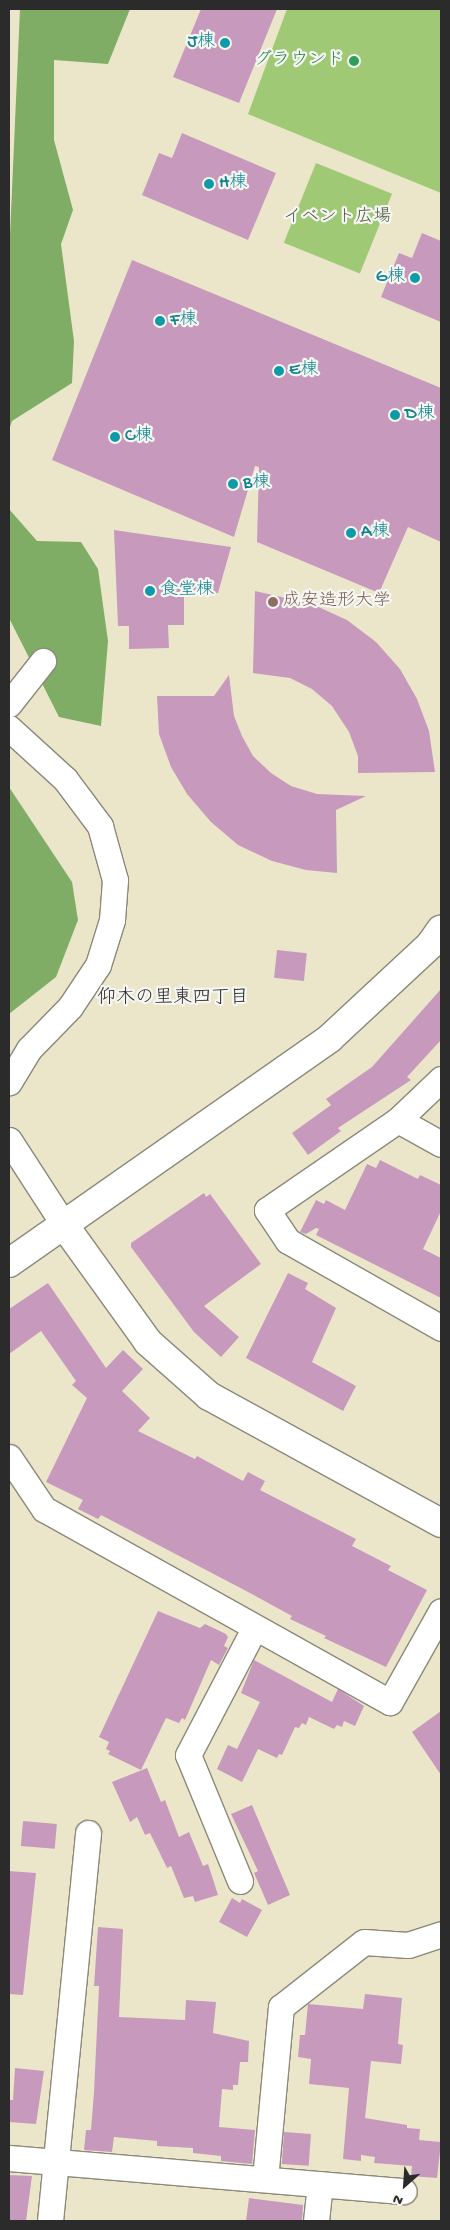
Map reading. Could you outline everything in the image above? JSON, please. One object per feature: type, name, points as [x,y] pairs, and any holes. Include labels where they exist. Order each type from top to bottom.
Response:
[{"type":"street","points":[[9,704],[42,661]]},
{"type":"street","points":[[9,728],[65,779],[100,826],[115,880],[112,920],[98,965],[70,1007],[29,1049],[9,1082]]},
{"type":"street","points":[[9,1263],[330,1038],[437,942]]},
{"type":"street","points":[[441,1079],[398,1120],[267,1210],[288,1241],[441,1328]]},
{"type":"street","points":[[398,1120],[441,1144]]},
{"type":"street","points":[[9,1140],[64,1225],[148,1342],[209,1396],[441,1523]]},
{"type":"street","points":[[9,1457],[44,1509],[390,1702],[441,1611]]},
{"type":"street","points":[[240,1882],[188,1755],[255,1627]]},
{"type":"street","points":[[50,2221],[54,2161],[88,1833]]},
{"type":"street","points":[[265,2179],[281,2006],[364,1942],[408,1945],[441,1934]]},
{"type":"street","points":[[9,2158],[404,2191]]},
{"type":"street","points":[[316,2221],[320,2184]]},
{"type":"green space","points":[[20,9],[130,9],[108,64],[54,60],[54,140],[73,210],[61,244],[74,341],[72,383],[12,421],[9,430],[9,258]]},
{"type":"green space","name":"グラウンド","points":[[287,9],[441,9],[441,193],[248,114]]},
{"type":"green space","name":"イベント広場","points":[[316,163],[392,194],[360,273],[284,243]]},
{"type":"green space","points":[[9,509],[37,541],[81,542],[98,569],[108,641],[101,726],[59,717],[9,618]]},
{"type":"green space","points":[[9,787],[72,882],[78,920],[56,977],[9,1014]]},
{"type":"building","name":"J棟","points":[[201,9],[277,9],[239,103],[173,77]]},
{"type":"building","name":"H棟","points":[[182,133],[276,173],[248,240],[142,195],[159,153],[172,158]]},
{"type":"building","name":"G棟","points":[[422,233],[441,241],[441,322],[381,297],[399,253],[412,258]]},
{"type":"building","points":[[132,260],[441,388],[441,542],[408,527],[379,593],[257,542],[259,467],[255,466],[234,537],[52,460]]},
{"type":"building","name":"食堂棟","points":[[114,530],[231,547],[218,593],[184,589],[184,625],[168,625],[169,648],[129,649],[129,626],[118,626]]},
{"type":"building","points":[[255,591],[312,604],[347,620],[376,642],[400,669],[417,699],[429,731],[435,772],[358,773],[358,756],[349,732],[332,706],[312,689],[290,678],[253,673]]},
{"type":"building","points":[[229,675],[234,716],[242,736],[253,756],[271,773],[291,786],[317,794],[366,796],[336,810],[337,873],[306,870],[272,861],[238,845],[211,822],[187,794],[171,767],[159,734],[157,696],[214,696]]},
{"type":"building","points":[[277,950],[307,953],[304,981],[274,978]]},
{"type":"building","points":[[441,989],[441,1040],[407,1077],[411,1080],[338,1128],[341,1131],[308,1155],[292,1133],[331,1105],[326,1099],[372,1067]]},
{"type":"building","points":[[380,1160],[418,1179],[420,1175],[441,1185],[441,1211],[423,1249],[441,1258],[441,1298],[316,1235],[319,1229],[316,1228],[306,1234],[300,1232],[316,1200],[324,1204],[326,1200],[345,1210],[367,1164],[376,1168]]},
{"type":"building","points":[[204,1193],[206,1197],[210,1194],[261,1264],[204,1306],[239,1337],[221,1357],[194,1332],[131,1247],[131,1243]]},
{"type":"building","points":[[288,1273],[308,1283],[305,1289],[336,1308],[312,1362],[356,1386],[343,1411],[246,1358]]},
{"type":"building","points":[[48,1283],[106,1368],[123,1350],[143,1369],[122,1391],[150,1418],[138,1431],[195,1459],[197,1456],[243,1481],[248,1472],[265,1481],[260,1490],[356,1539],[352,1546],[391,1566],[388,1570],[427,1590],[386,1667],[324,1638],[326,1636],[290,1619],[292,1616],[101,1515],[98,1519],[78,1509],[83,1500],[46,1482],[87,1398],[72,1385],[76,1381],[41,1331],[9,1354],[9,1309]]},
{"type":"building","points":[[158,1611],[200,1628],[205,1624],[226,1634],[228,1637],[224,1646],[228,1648],[219,1665],[211,1660],[185,1720],[182,1718],[179,1723],[166,1718],[141,1770],[108,1754],[110,1751],[106,1749],[109,1742],[99,1737]]},
{"type":"building","points":[[254,1660],[332,1702],[338,1689],[364,1706],[355,1726],[344,1721],[342,1727],[337,1725],[334,1729],[309,1717],[306,1725],[302,1723],[299,1728],[295,1727],[282,1755],[279,1754],[277,1758],[258,1749],[242,1782],[217,1769],[228,1745],[237,1749],[260,1702],[241,1693]]},
{"type":"building","points":[[441,1711],[441,1775],[412,1732]]},
{"type":"building","points":[[147,1768],[161,1802],[165,1800],[179,1837],[189,1832],[203,1866],[208,1864],[218,1895],[195,1902],[193,1896],[184,1898],[171,1866],[167,1868],[150,1833],[145,1835],[137,1817],[130,1822],[112,1782]]},
{"type":"building","points":[[252,1805],[290,1895],[268,1905],[254,1873],[258,1871],[231,1814]]},
{"type":"building","points":[[23,1821],[57,1824],[55,1849],[21,1846]]},
{"type":"building","points":[[9,1871],[36,1873],[23,1995],[9,1994]]},
{"type":"building","points":[[232,1898],[240,1903],[242,1899],[262,1910],[247,1937],[219,1922]]},
{"type":"building","points":[[98,1927],[123,1929],[119,2017],[185,2020],[186,2000],[216,2002],[213,2033],[249,2041],[248,2062],[240,2062],[238,2085],[233,2085],[233,2090],[222,2089],[219,2127],[255,2130],[252,2164],[221,2161],[221,2156],[193,2153],[193,2148],[157,2146],[157,2141],[114,2137],[112,2152],[84,2150],[86,2130],[91,2130],[94,2092],[99,1986],[94,1986]]},
{"type":"building","points":[[365,1994],[402,1998],[398,2044],[403,2045],[401,2064],[371,2061],[365,2118],[407,2125],[407,2128],[420,2129],[419,2140],[441,2142],[437,2178],[411,2176],[412,2166],[374,2163],[375,2157],[361,2155],[361,2161],[343,2159],[349,2088],[309,2084],[311,2059],[298,2057],[300,2035],[305,2035],[308,2004],[363,2009]]},
{"type":"building","points":[[15,2068],[44,2071],[36,2124],[9,2122],[9,2100],[13,2100]]},
{"type":"building","points":[[284,2132],[311,2134],[309,2166],[282,2164]]},
{"type":"building","points":[[9,2175],[32,2176],[26,2221],[9,2221]]},
{"type":"building","points":[[249,2198],[303,2205],[302,2221],[246,2221]]},
{"type":"place","name":"J棟","points":[[225,43]]},
{"type":"place","name":"グラウンド","points":[[354,61]]},
{"type":"place","name":"H棟","points":[[209,184]]},
{"type":"place","name":"G棟","points":[[415,278]]},
{"type":"place","name":"F棟","points":[[160,321]]},
{"type":"place","name":"E棟","points":[[279,371]]},
{"type":"place","name":"D棟","points":[[395,415]]},
{"type":"place","name":"C棟","points":[[115,437]]},
{"type":"place","name":"B棟","points":[[233,484]]},
{"type":"place","name":"A棟","points":[[351,533]]},
{"type":"place","name":"食堂棟","points":[[150,591]]},
{"type":"place","name":"成安造形大学","points":[[273,602]]},
{"type":"district","name":"仰木の里東四丁目","points":[[173,999]]}]
